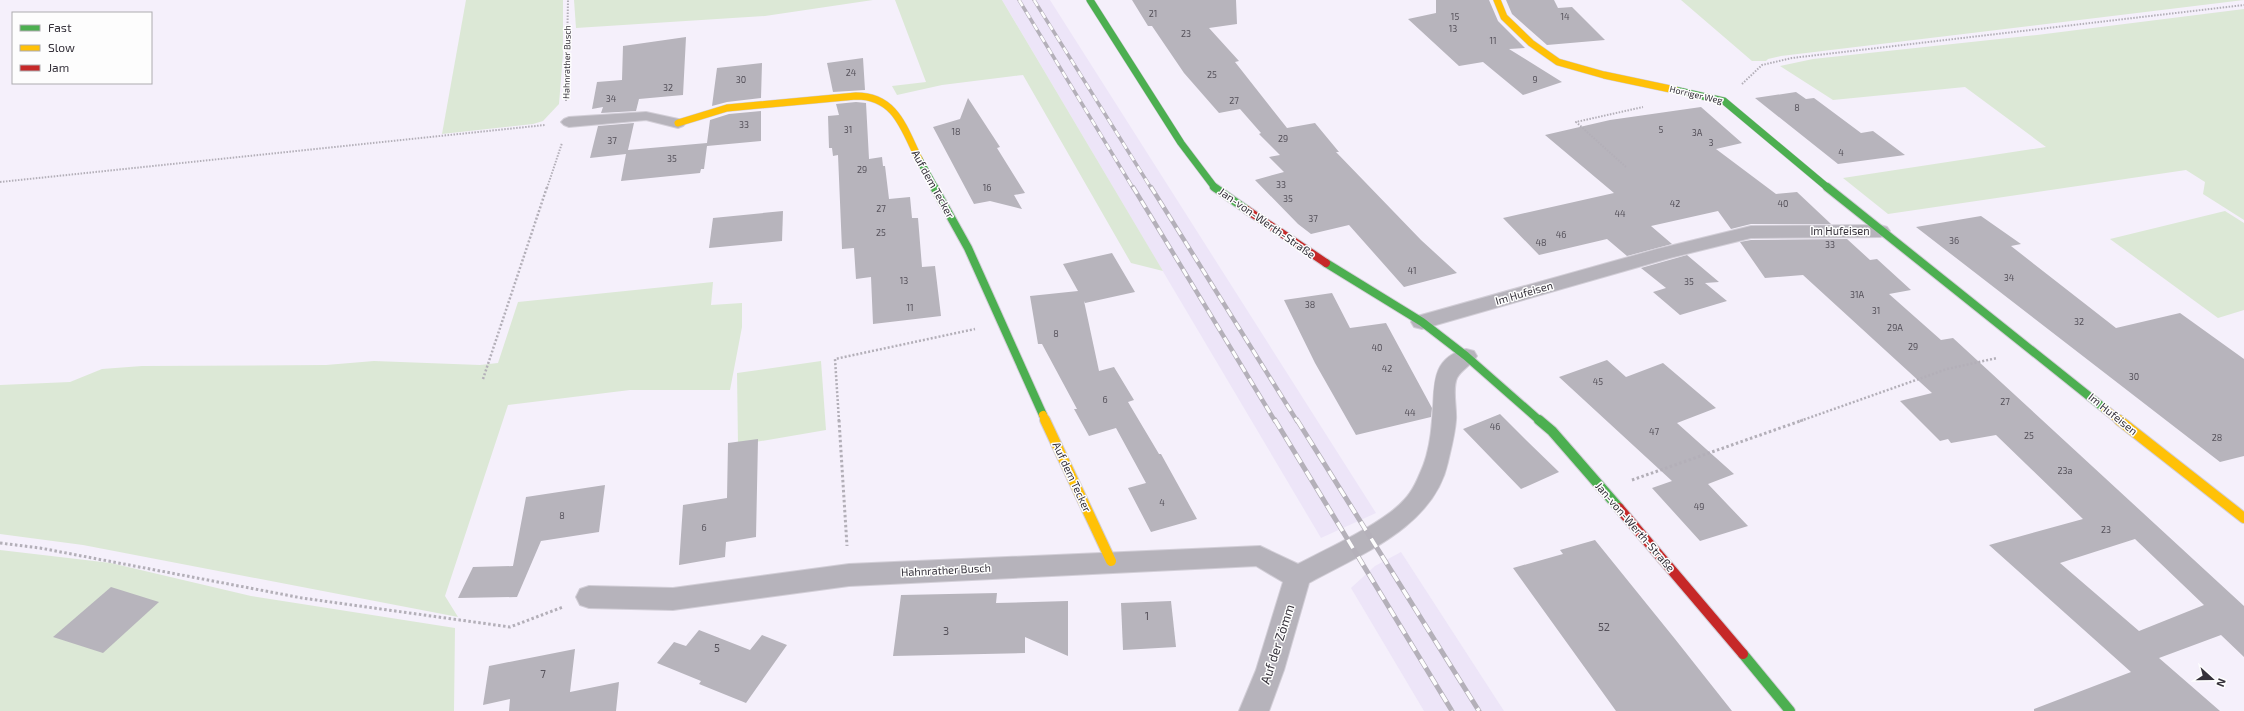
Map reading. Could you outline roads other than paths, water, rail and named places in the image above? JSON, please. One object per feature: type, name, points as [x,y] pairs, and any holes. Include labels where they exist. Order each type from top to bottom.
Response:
[{"type":"street","name":"Jan-von-Werth-Straße","points":[[1090,0],[1181,143],[1213,186],[1297,245],[1422,322],[1466,356],[1552,431],[1695,596],[1790,711]]},
{"type":"street","name":"Horriger Weg","points":[[1497,0],[1504,16],[1531,43],[1558,62],[1604,75],[1724,100],[1880,231]]},
{"type":"street","name":"Auf dem Tecker","points":[[678,123],[726,108],[856,96],[871,96],[883,99],[897,118],[968,248],[1001,324],[1111,561]]},
{"type":"street","name":"Im Hufeisen","points":[[1422,322],[1664,253],[1751,232],[1880,231],[2033,350],[2244,518]]},
{"type":"street","points":[[1298,578],[1396,522],[1413,507],[1426,487],[1436,464],[1444,421],[1445,380],[1453,366],[1466,356]]},
{"type":"street","name":"Hahnrather Busch","points":[[589,597],[673,599],[848,575],[1111,561],[1260,556],[1298,578]]},
{"type":"street","name":"Auf der Zömm","points":[[1254,711],[1270,670],[1298,578]]},
{"type":"lane","name":"Auf dem Tecker","points":[[566,122],[646,116],[678,123]]},
{"type":"railway","points":[[1019,0],[1133,188]]},
{"type":"railway","points":[[1034,0],[1151,188]]},
{"type":"railway","points":[[1133,187],[1275,421]]},
{"type":"railway","points":[[1151,187],[1297,421]]},
{"type":"railway","points":[[1275,420],[1452,711]]},
{"type":"railway","points":[[1297,420],[1479,711]]}]
